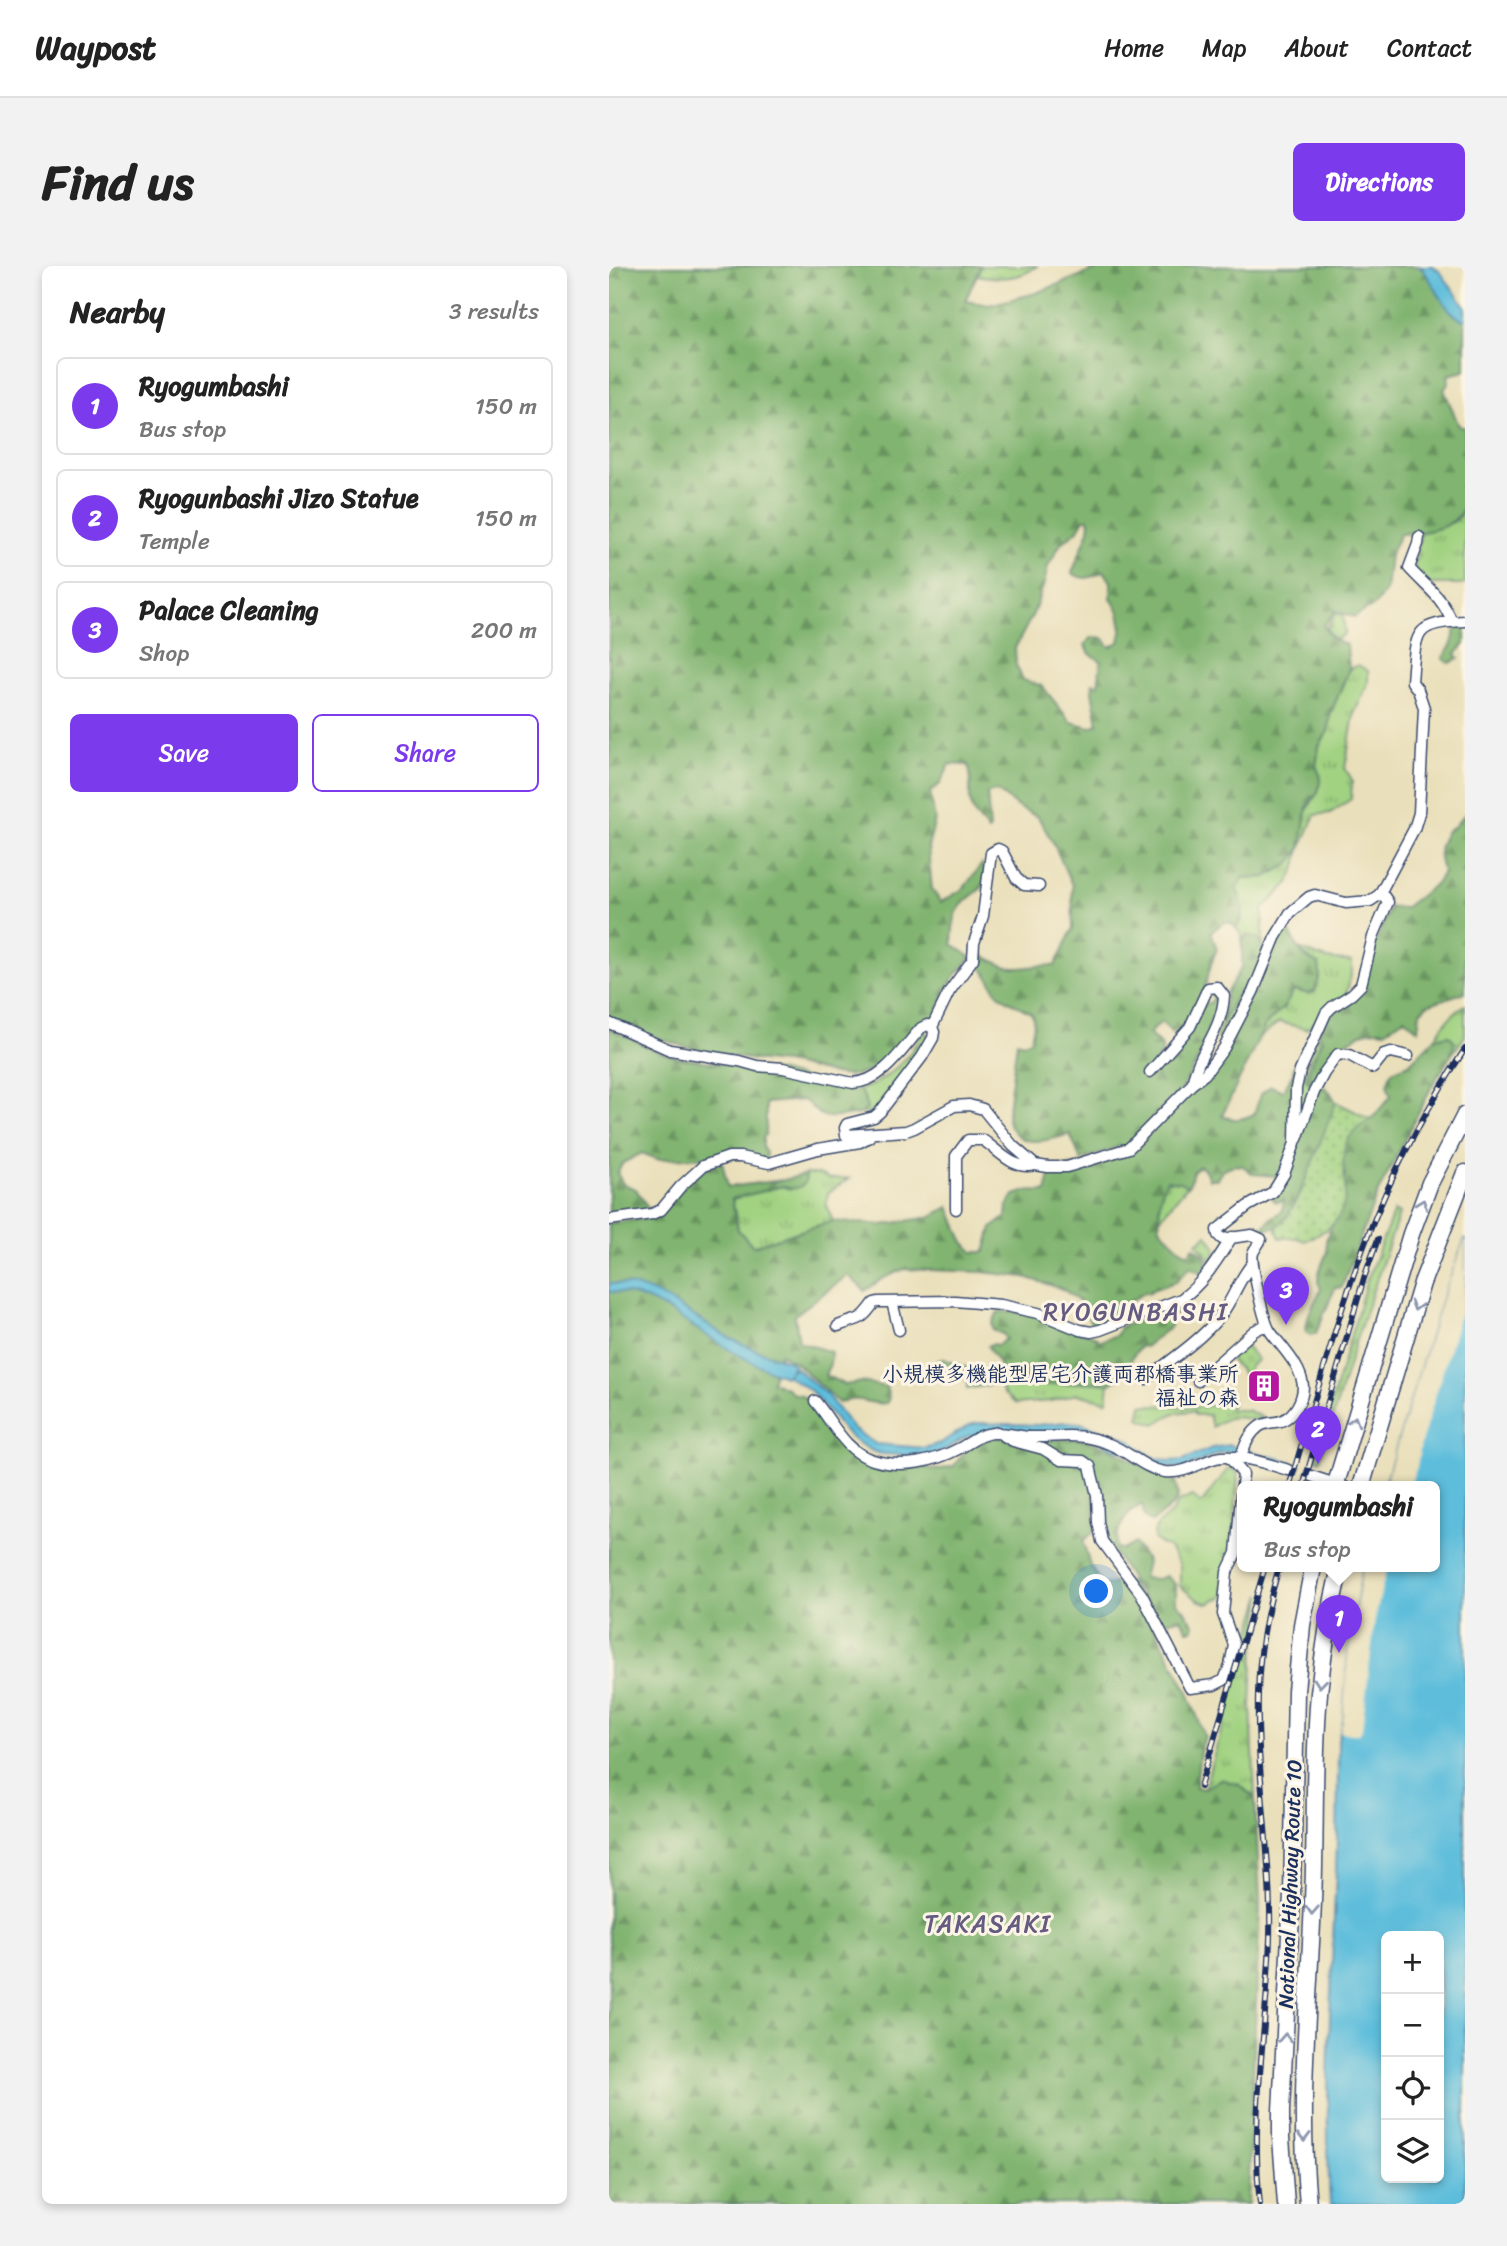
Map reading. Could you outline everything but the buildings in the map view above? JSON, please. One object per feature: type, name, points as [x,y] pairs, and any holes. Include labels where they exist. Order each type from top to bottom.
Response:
[{"type":"highway","points":[[1339,1481],[1411,1234],[1430,1183],[1465,1115]]},
{"type":"highway","points":[[1363,1481],[1422,1283],[1465,1173]]},
{"type":"highway","name":"National Highway Route 10","points":[[1286,2204],[1281,2111],[1292,1896],[1296,1691],[1302,1625],[1312,1572]]},
{"type":"highway","name":"National Highway Route 10","points":[[1308,2204],[1304,2148],[1304,2071],[1313,1898],[1316,1745],[1324,1647],[1339,1572]]},
{"type":"street","points":[[1419,537],[1409,568],[1437,595],[1452,622]]},
{"type":"street","points":[[1039,886],[1024,885],[1016,878],[1002,851],[998,849],[991,853],[983,916],[974,943],[973,959],[949,992],[932,1027],[933,1038],[880,1112],[874,1117],[847,1124],[846,1135],[914,1128],[954,1106],[969,1105],[983,1109],[1013,1146],[1035,1164],[1067,1167],[1129,1148],[1192,1083],[1205,1074],[1223,1048],[1253,992],[1275,938],[1290,913],[1315,895],[1331,901],[1354,903],[1375,899],[1381,891],[1414,829],[1419,813],[1424,708],[1412,682],[1417,643],[1421,632],[1427,626],[1465,621]]},
{"type":"street","points":[[1296,1143],[1296,1088],[1300,1071],[1326,1013],[1361,985],[1373,937],[1388,902],[1381,891]]},
{"type":"street","points":[[1150,1072],[1190,1027],[1208,988],[1217,988],[1224,996],[1220,1019],[1194,1071],[1192,1083]]},
{"type":"street","points":[[609,1023],[670,1050],[757,1066],[783,1068],[853,1083],[865,1082],[875,1077],[921,1028],[927,1025],[932,1027]]},
{"type":"street","points":[[1146,1379],[1175,1357],[1221,1314],[1252,1264],[1261,1238],[1252,1235],[1222,1239],[1217,1230],[1248,1206],[1273,1192],[1285,1174],[1314,1092],[1338,1054],[1349,1055],[1373,1068],[1384,1054],[1391,1052],[1408,1056]]},
{"type":"street","points":[[609,1220],[652,1214],[660,1210],[703,1166],[729,1157],[769,1163],[818,1149],[860,1142],[877,1133]]},
{"type":"street","points":[[956,1209],[956,1156],[968,1140],[983,1140],[1009,1160],[1026,1167],[1035,1164]]},
{"type":"street","points":[[838,1326],[860,1320],[874,1303],[955,1301],[1001,1305],[1038,1313],[1080,1331],[1100,1330],[1181,1299],[1192,1292],[1202,1282],[1232,1237]]},
{"type":"street","points":[[1242,1453],[1257,1429],[1290,1416],[1299,1403],[1303,1387],[1297,1368],[1266,1325],[1257,1276],[1252,1264]]},
{"type":"street","points":[[892,1303],[899,1330]]},
{"type":"street","points":[[1199,1381],[1254,1331],[1266,1325]]},
{"type":"street","points":[[814,1401],[850,1448],[881,1462],[931,1461],[964,1447],[985,1433],[1032,1437],[1063,1434],[1093,1438],[1168,1472],[1178,1472],[1217,1458],[1242,1453],[1288,1470]]},
{"type":"street","points":[[997,1433],[1013,1441],[1043,1449],[1061,1460],[1083,1461],[1090,1466],[1097,1495],[1102,1541],[1142,1595],[1190,1688],[1214,1685],[1223,1680],[1233,1651],[1234,1640],[1223,1614],[1227,1572],[1236,1553],[1237,1542]]},
{"type":"street","points":[[1229,1457],[1243,1474],[1242,1481]]},
{"type":"street","points":[[1311,1476],[1324,1481]]},
{"type":"green space","points":[[609,266],[981,266],[965,301],[989,305],[1036,293],[1105,266],[1419,266],[1431,280],[1444,303],[1465,321],[1465,371],[1448,375],[1449,382],[1444,390],[1459,426],[1465,428],[1465,503],[1456,519],[1448,524],[1429,531],[1400,534],[1390,555],[1386,590],[1375,605],[1354,617],[1336,611],[1324,625],[1333,638],[1347,645],[1349,669],[1330,715],[1328,731],[1319,746],[1316,766],[1321,777],[1318,792],[1307,807],[1300,849],[1288,865],[1266,877],[1243,878],[1236,888],[1242,904],[1241,918],[1236,928],[1225,922],[1211,932],[1217,949],[1203,994],[1190,1020],[1178,1038],[1161,1022],[1149,1034],[1162,1046],[1162,1054],[1148,1071],[1151,1075],[1192,1028],[1202,1006],[1214,998],[1208,994],[1210,990],[1213,989],[1221,995],[1216,1025],[1183,1088],[1131,1143],[1081,1160],[1070,1134],[1033,1141],[1017,1135],[1011,1128],[1007,1118],[1017,1041],[1024,1043],[1031,1040],[1034,1024],[1032,1014],[1000,995],[976,963],[981,955],[1009,967],[1055,966],[1073,928],[1072,885],[1054,844],[1038,817],[1019,808],[997,791],[987,793],[988,831],[971,806],[968,765],[950,764],[940,784],[930,792],[935,820],[928,847],[932,890],[941,902],[963,889],[982,864],[985,869],[984,886],[962,904],[955,916],[952,944],[971,957],[949,985],[935,1018],[914,1028],[874,1068],[864,1073],[846,1075],[787,1063],[722,1055],[646,1034],[609,1016]],"holes":[[[1084,519],[1088,519],[1089,530],[1072,573],[1084,578],[1104,571],[1111,582],[1111,598],[1119,612],[1122,628],[1119,642],[1110,647],[1103,638],[1098,637],[1085,645],[1090,654],[1101,661],[1098,685],[1093,683],[1092,691],[1098,724],[1090,727],[1071,722],[1042,686],[1023,680],[1016,665],[1015,648],[1033,614],[1048,566],[1061,543],[1077,531]]]},
{"type":"green space","points":[[981,266],[1037,266],[1023,274],[1000,278],[977,275]]},
{"type":"green space","points":[[1465,503],[1465,584],[1428,584],[1414,569],[1421,533],[1453,522],[1462,512]]},
{"type":"green space","points":[[1337,613],[1343,615],[1345,634],[1337,639],[1331,636],[1327,627]]},
{"type":"green space","points":[[1465,625],[1465,644],[1456,654],[1459,658],[1450,663],[1443,659],[1458,626]]},
{"type":"green space","points":[[1358,665],[1368,671],[1368,683],[1354,714],[1345,768],[1352,780],[1351,799],[1330,813],[1315,815],[1287,885],[1263,909],[1263,956],[1251,937],[1248,935],[1242,941],[1242,935],[1236,928],[1242,919],[1236,888],[1243,878],[1266,877],[1318,792],[1320,777],[1316,766],[1319,746],[1328,731],[1330,715],[1349,669]]},
{"type":"green space","points":[[1465,814],[1465,992],[1427,1005],[1420,1012],[1418,1030],[1404,1018],[1385,1031],[1373,1030],[1353,1038],[1336,1055],[1315,1084],[1307,1082],[1306,1078],[1322,1039],[1319,1033],[1329,1015],[1354,997],[1390,907],[1404,908],[1437,883],[1443,872],[1440,845],[1446,832]]},
{"type":"green space","points":[[1285,927],[1301,953],[1319,964],[1320,975],[1315,991],[1309,994],[1294,990],[1285,1006],[1265,1025],[1222,1116],[1238,1119],[1254,1114],[1261,1094],[1271,1086],[1283,1091],[1293,1073],[1293,1067],[1296,1064],[1299,1066],[1292,1143],[1281,1174],[1253,1174],[1243,1166],[1234,1165],[1223,1169],[1217,1179],[1209,1179],[1200,1166],[1193,1171],[1187,1186],[1167,1180],[1161,1197],[1160,1228],[1184,1252],[1188,1254],[1194,1247],[1201,1253],[1207,1263],[1204,1270],[1199,1272],[1190,1267],[1175,1282],[1149,1293],[1145,1292],[1129,1302],[1131,1314],[1094,1328],[1080,1302],[1063,1289],[1025,1277],[982,1272],[904,1269],[865,1291],[848,1275],[795,1315],[799,1342],[831,1352],[825,1375],[845,1385],[862,1382],[886,1387],[889,1397],[887,1403],[853,1400],[839,1403],[795,1362],[780,1354],[772,1382],[811,1402],[837,1440],[852,1454],[938,1470],[954,1466],[968,1446],[996,1436],[1086,1464],[1094,1495],[1096,1530],[1083,1541],[1090,1566],[1103,1585],[1130,1581],[1187,1690],[1205,1737],[1200,1751],[1196,1787],[1204,1789],[1220,1779],[1238,1784],[1255,1798],[1260,1903],[1248,2204],[609,2204],[609,1223],[646,1219],[705,1168],[722,1162],[728,1187],[784,1180],[806,1174],[805,1183],[797,1188],[782,1186],[732,1199],[738,1230],[753,1246],[833,1221],[882,1225],[930,1217],[949,1207],[963,1241],[973,1252],[985,1252],[992,1228],[1006,1217],[1007,1207],[1014,1195],[1028,1191],[1046,1192],[1051,1171],[1136,1148],[1210,1073]]},
{"type":"green space","points":[[1247,935],[1259,939],[1263,956],[1261,963],[1254,976],[1237,995],[1221,1024],[1226,993],[1242,967],[1242,941]]},
{"type":"green space","points":[[1296,948],[1327,959],[1352,962],[1346,995],[1307,1029],[1279,1022],[1260,1037],[1265,1025],[1285,1006],[1294,990],[1309,994],[1315,991],[1320,975],[1312,961]]},
{"type":"green space","points":[[1255,978],[1224,1040],[1216,1037],[1235,997]]},
{"type":"green space","points":[[1465,1005],[1465,1036],[1450,1057],[1454,1042],[1448,1035],[1435,1038],[1456,1011]]},
{"type":"green space","points":[[609,1028],[659,1052],[680,1058],[781,1072],[850,1091],[859,1090],[867,1109],[860,1114],[829,1117],[821,1115],[803,1100],[766,1103],[763,1148],[766,1160],[719,1157],[657,1159],[642,1153],[623,1163],[617,1173],[623,1184],[636,1189],[650,1212],[609,1218]]},
{"type":"green space","points":[[925,1032],[929,1036],[927,1040],[898,1085],[872,1113],[860,1114],[867,1109],[859,1090],[892,1071]]},
{"type":"green space","points":[[1319,1033],[1322,1038],[1306,1078],[1315,1084],[1299,1133],[1299,1088]]},
{"type":"green space","points":[[1449,1035],[1455,1042],[1450,1057],[1433,1084],[1377,1194],[1342,1287],[1335,1288],[1316,1333],[1311,1335],[1306,1332],[1307,1320],[1321,1289],[1318,1282],[1319,1272],[1327,1252],[1326,1240],[1337,1219],[1345,1175],[1342,1159],[1345,1144],[1354,1130],[1374,1116],[1391,1096],[1387,1084],[1392,1071],[1409,1064],[1435,1038]]},
{"type":"green space","points":[[1324,1087],[1336,1102],[1311,1169],[1285,1219],[1276,1227],[1261,1230],[1270,1219],[1282,1211],[1284,1200],[1277,1202],[1273,1197],[1319,1088]]},
{"type":"green space","points":[[1336,1102],[1370,1119],[1354,1131],[1346,1144],[1343,1157],[1345,1197],[1342,1210],[1330,1227],[1305,1241],[1280,1238],[1276,1228],[1287,1217],[1299,1197]]},
{"type":"green space","points":[[806,1174],[819,1174],[830,1179],[849,1178],[828,1193],[826,1205],[833,1221],[753,1246],[738,1230],[732,1199],[782,1186],[790,1189],[805,1183]]},
{"type":"green space","points":[[1166,1180],[1187,1186],[1159,1220],[1160,1193]]},
{"type":"green space","points":[[1394,1211],[1399,1214],[1355,1343],[1320,1460],[1315,1459],[1367,1280]]},
{"type":"green space","points":[[1207,1235],[1216,1252],[1210,1260],[1197,1243]]},
{"type":"green space","points":[[1180,1304],[1182,1309],[1171,1318],[1170,1327],[1145,1347],[1141,1346],[1132,1357],[1128,1372],[1109,1384],[999,1383],[967,1389],[967,1382],[960,1373],[941,1369],[936,1362],[942,1358],[976,1370],[997,1370],[1000,1366],[988,1346],[998,1345],[1006,1339],[1003,1334],[993,1330],[992,1324],[998,1312],[1033,1315],[1094,1336],[1100,1341],[1117,1335],[1120,1327]]},
{"type":"green space","points":[[1244,1345],[1258,1360],[1250,1366],[1245,1376],[1229,1358]]},
{"type":"green space","points":[[1085,1382],[1109,1384],[1107,1401],[1076,1394],[1052,1401],[1016,1404],[1004,1394],[999,1383],[1044,1385]]},
{"type":"green space","points":[[1233,1401],[1230,1410],[1247,1410],[1265,1419],[1234,1417],[1212,1427],[1209,1415],[1195,1415],[1194,1411],[1174,1413],[1155,1424],[1139,1418],[1142,1405],[1201,1407]]},
{"type":"green space","points":[[1080,1439],[1110,1448],[1157,1474],[1175,1478],[1178,1497],[1173,1505],[1152,1522],[1144,1516],[1143,1504],[1137,1507],[1123,1522],[1116,1547],[1123,1550],[1135,1543],[1147,1562],[1143,1578],[1158,1579],[1166,1576],[1176,1585],[1176,1602],[1194,1625],[1192,1630],[1187,1630],[1181,1618],[1160,1624],[1103,1536],[1093,1469],[1063,1459],[1042,1446],[1042,1440]]},
{"type":"green space","points":[[1228,1469],[1238,1473],[1232,1552],[1223,1598],[1215,1599],[1209,1604],[1198,1600],[1180,1586],[1180,1565],[1168,1547],[1154,1539],[1157,1526],[1173,1511],[1178,1502],[1193,1496],[1201,1504]]},
{"type":"green space","points":[[1262,1594],[1253,1661],[1251,1705],[1255,1798],[1238,1784],[1204,1789]]},
{"type":"water","points":[[1419,266],[1433,266],[1441,273],[1465,306],[1465,321],[1450,311]]},
{"type":"water","points":[[1465,1239],[1465,2204],[1330,2204],[1328,2078],[1338,1740],[1343,1721],[1348,1650],[1362,1572],[1440,1572],[1440,1481],[1386,1481],[1441,1302]]},
{"type":"water","points":[[609,1284],[642,1288],[657,1294],[735,1341],[789,1361],[793,1364],[792,1370],[795,1367],[827,1395],[853,1429],[876,1444],[925,1448],[977,1423],[1037,1425],[1066,1422],[1080,1423],[1126,1438],[1153,1457],[1169,1461],[1183,1460],[1212,1448],[1229,1445],[1292,1462],[1290,1467],[1231,1451],[1219,1453],[1185,1468],[1159,1467],[1078,1432],[1067,1431],[968,1436],[943,1451],[926,1456],[882,1454],[855,1441],[811,1391],[788,1376],[789,1372],[785,1376],[753,1362],[659,1305],[635,1296],[609,1292]]},
{"type":"pier","points":[[1465,1239],[1465,1298],[1421,1443],[1417,1467],[1411,1481],[1386,1481],[1441,1302]]},
{"type":"pier","points":[[1362,1572],[1386,1572],[1375,1619],[1362,1729],[1359,1734],[1340,1732],[1348,1650]]},
{"type":"tunnel","points":[[1288,1470],[1311,1476]]},
{"type":"railway","points":[[1291,1481],[1340,1315],[1377,1213],[1417,1129],[1465,1049]]},
{"type":"railway","points":[[1305,1481],[1364,1278],[1378,1239]]},
{"type":"railway","points":[[1200,1787],[1264,1572]]},
{"type":"railway","points":[[1260,2204],[1257,2171],[1258,2104],[1270,1907],[1259,1754],[1258,1693],[1264,1630],[1278,1572]]},
{"type":"place","name":"Palace Cleaning","points":[[1286,1325]]},
{"type":"place","name":"小規模多機能型居宅介護両郡橋事業所 福祉の森","points":[[1264,1386]]},
{"type":"place","name":"Ryogunbashi Jizo Statue","points":[[1318,1464]]},
{"type":"place","name":"Ryogumbashi","points":[[1339,1653]]},
{"type":"district","name":"RYOGUNBASHI","points":[[1136,1312]]},
{"type":"district","name":"TAKASAKI","points":[[988,1924]]}]
